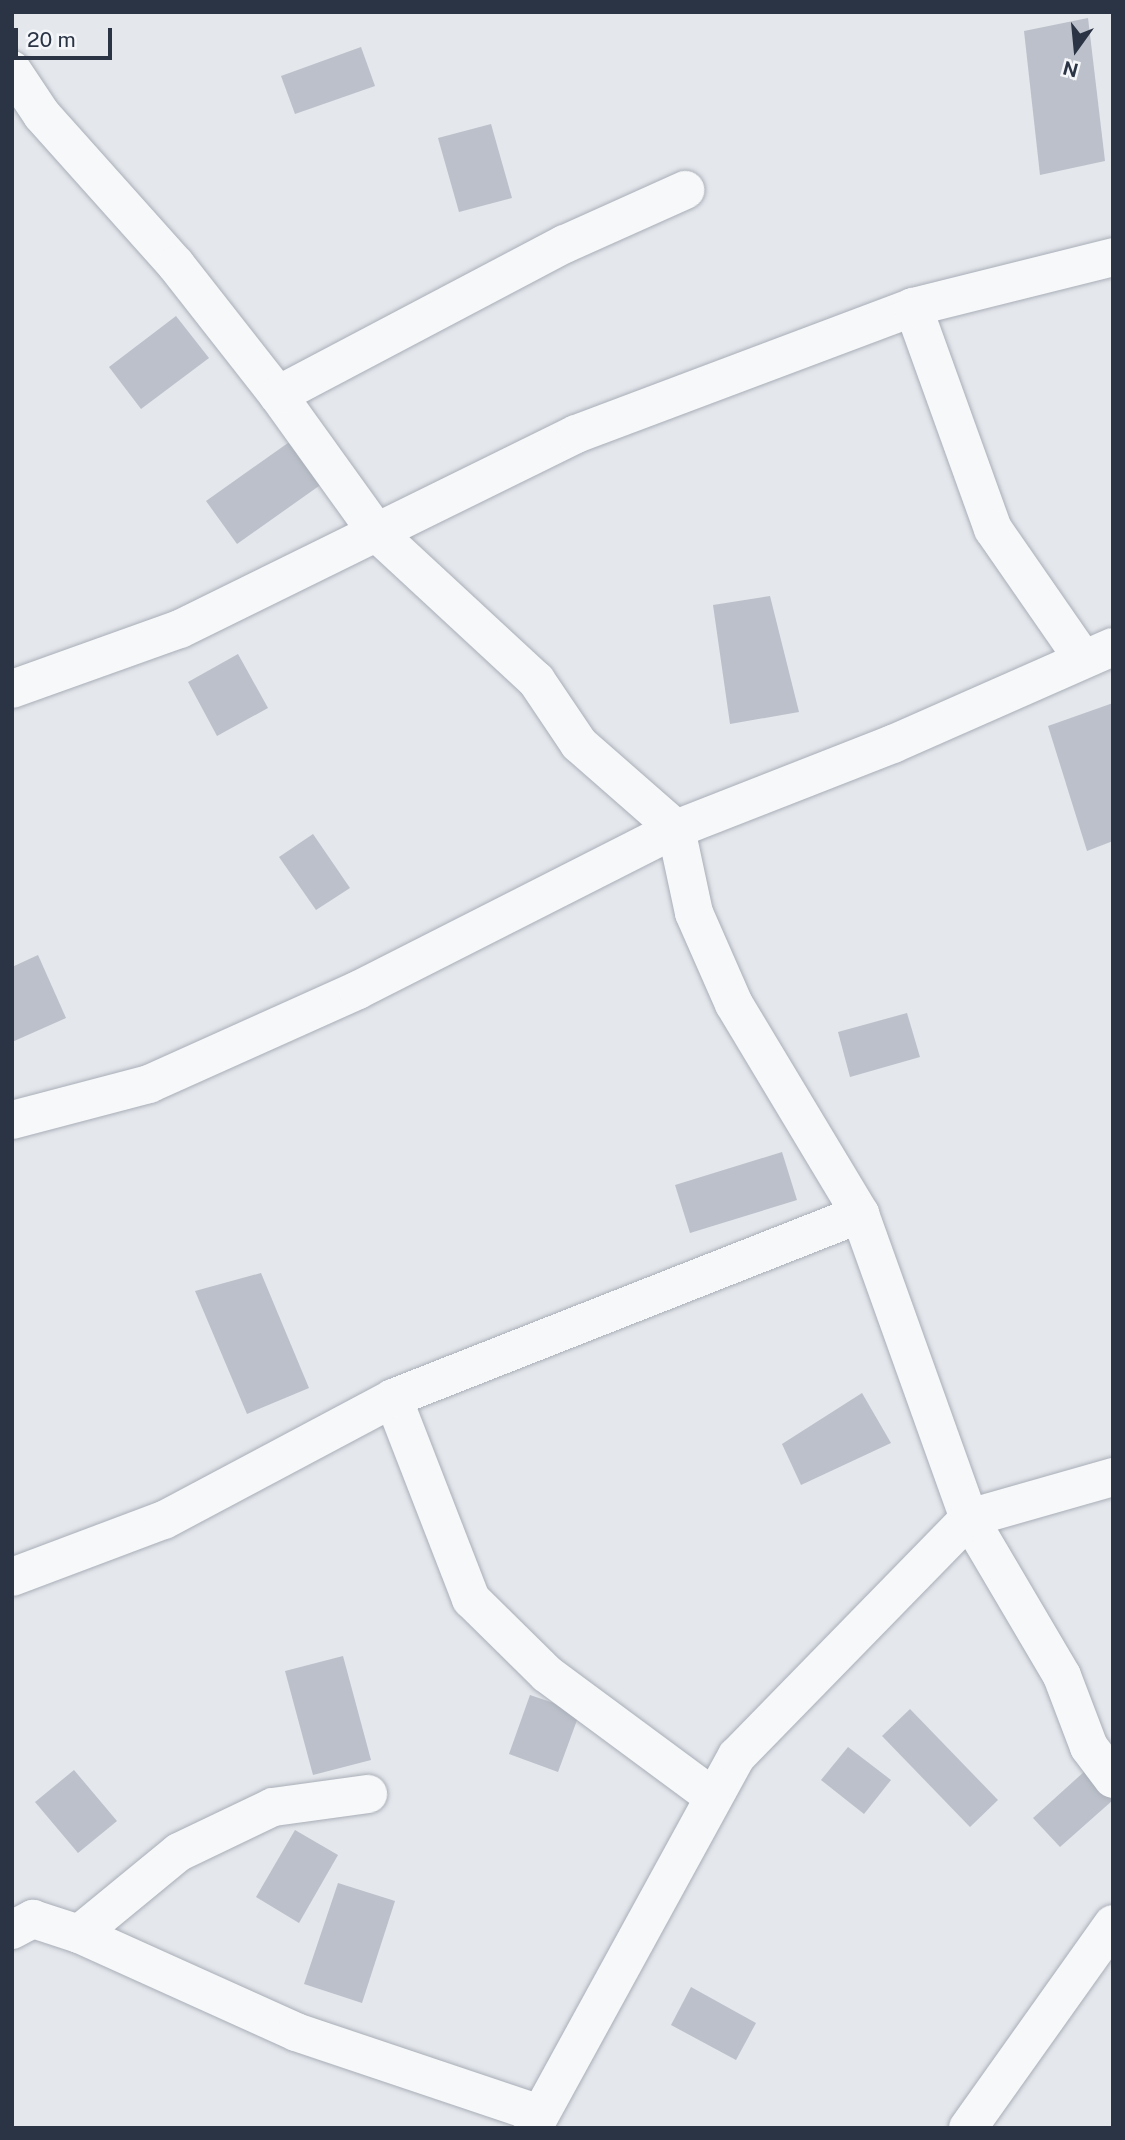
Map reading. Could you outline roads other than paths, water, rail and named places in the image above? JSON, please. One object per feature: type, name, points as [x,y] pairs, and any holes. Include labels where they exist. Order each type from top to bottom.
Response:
[{"type":"street","points":[[12,70],[42,115],[176,265],[278,395],[377,534],[536,680],[579,744],[676,829],[694,913],[734,1004],[859,1214],[970,1518],[1062,1676],[1090,1747],[1113,1779]]},
{"type":"street","points":[[278,395],[565,244],[685,190]]},
{"type":"street","points":[[12,689],[180,629],[576,434],[913,307],[1113,257]]},
{"type":"street","points":[[12,1120],[149,1084],[358,990],[676,829],[893,744],[1098,653],[993,529],[913,307]]},
{"type":"street","points":[[12,1577],[164,1520],[393,1398],[859,1214]]},
{"type":"street","points":[[393,1398],[471,1599],[547,1674],[712,1796]]},
{"type":"street","points":[[12,1930],[33,1919],[79,1934],[296,2032],[537,2121],[712,1796],[737,1756],[970,1518],[1113,1477]]},
{"type":"street","points":[[79,1934],[179,1852],[202,1840],[273,1807],[368,1794]]},
{"type":"street","points":[[968,2128],[1113,1924]]}]
